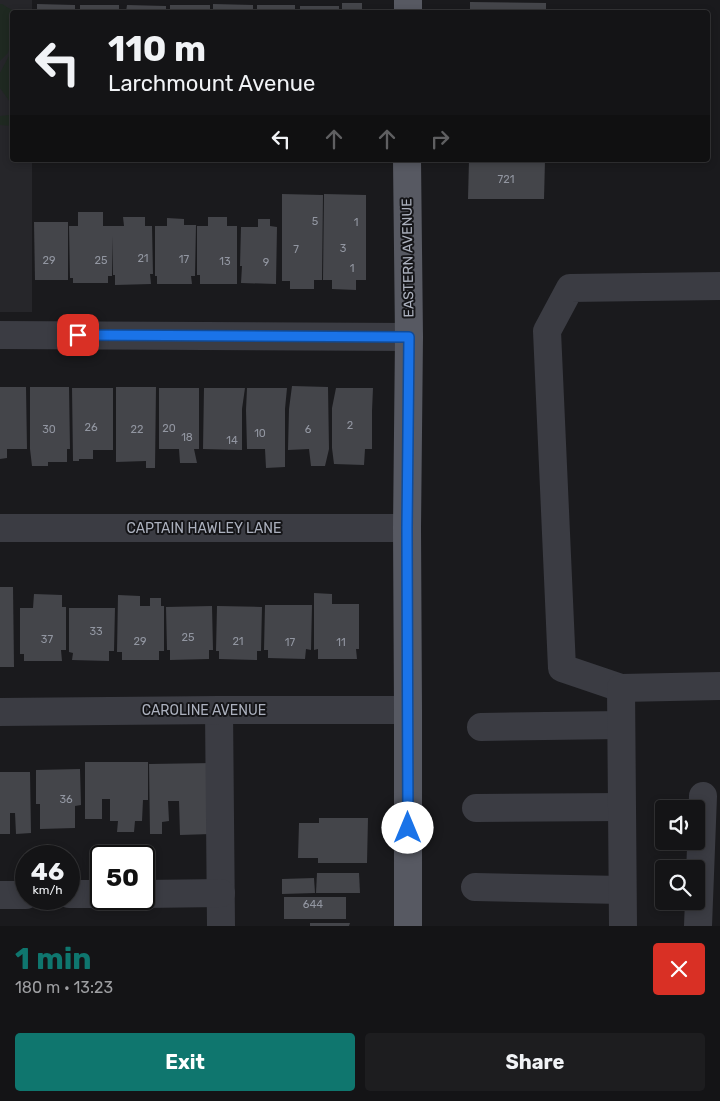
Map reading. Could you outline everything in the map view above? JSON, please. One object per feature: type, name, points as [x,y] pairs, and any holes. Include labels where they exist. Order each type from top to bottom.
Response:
[{"type":"main road","name":"EASTERN AVENUE","points":[[407,162],[409,337],[407,528],[408,926]]},
{"type":"street","points":[[720,286],[570,288],[547,332],[562,668],[621,688],[720,686]]},
{"type":"street","points":[[0,335],[409,337]]},
{"type":"street","name":"CAPTAIN HAWLEY LANE","points":[[0,528],[407,528]]},
{"type":"street","points":[[621,688],[623,926]]},
{"type":"street","points":[[219,710],[221,926]]},
{"type":"street","name":"CAROLINE AVENUE","points":[[0,712],[408,710]]},
{"type":"street","points":[[481,727],[621,726]]},
{"type":"street","points":[[698,926],[703,796]]},
{"type":"street","points":[[476,808],[622,807]]},
{"type":"street","points":[[475,887],[622,890]]},
{"type":"street","points":[[155,894],[221,893]]},
{"type":"street","points":[[0,895],[15,895]]},
{"type":"shaded area","points":[[0,0],[32,0],[32,10],[10,10],[10,162],[32,162],[32,312],[0,312]]},
{"type":"shaded area","points":[[0,4],[2,4],[12,10],[10,10],[10,45],[8,53],[0,61]]},
{"type":"shaded area","points":[[10,54],[10,102],[0,88],[0,73]]},
{"type":"shaded area","points":[[10,102],[10,126],[0,125],[0,116],[9,115]]},
{"type":"building","points":[[470,2],[546,3],[546,10],[470,10]]},
{"type":"building","points":[[342,3],[362,3],[362,10],[342,10]]},
{"type":"building","points":[[37,4],[75,5],[75,10],[37,10]]},
{"type":"building","points":[[213,4],[253,5],[253,10],[213,10]]},
{"type":"building","points":[[80,5],[119,5],[119,10],[80,10]]},
{"type":"building","points":[[127,5],[166,6],[166,10],[126,10]]},
{"type":"building","points":[[170,5],[210,5],[210,10],[170,10]]},
{"type":"building","points":[[257,5],[295,5],[295,10],[257,10]]},
{"type":"building","points":[[300,6],[339,6],[339,10],[300,10]]},
{"type":"building","points":[[469,162],[545,162],[544,199],[468,199]]},
{"type":"building","points":[[282,194],[323,195],[322,280],[314,280],[314,289],[290,289],[290,281],[282,281]]},
{"type":"building","points":[[324,194],[366,195],[366,280],[356,280],[356,290],[332,289],[332,280],[323,280]]},
{"type":"building","points":[[78,212],[103,212],[103,226],[124,226],[123,217],[145,217],[145,226],[152,226],[153,274],[150,274],[151,284],[115,285],[112,236],[112,276],[108,276],[108,283],[73,283],[73,278],[70,278],[69,226],[78,226]]},
{"type":"building","points":[[208,217],[227,217],[227,226],[237,226],[237,284],[200,284],[200,275],[197,275],[197,226],[208,226]]},
{"type":"building","points":[[167,218],[184,219],[184,225],[196,225],[195,276],[191,276],[192,284],[157,284],[157,276],[155,276],[155,226],[167,226]]},
{"type":"building","points":[[258,219],[270,219],[270,226],[277,227],[276,284],[241,283],[241,227],[258,227]]},
{"type":"building","points":[[34,222],[68,222],[68,280],[35,280]]},
{"type":"building","points":[[292,386],[328,387],[329,449],[325,466],[311,466],[309,449],[288,450],[289,409]]},
{"type":"building","points":[[0,387],[26,387],[27,449],[7,449],[7,458],[0,459]]},
{"type":"building","points":[[30,387],[69,387],[70,449],[67,449],[67,462],[48,462],[48,466],[32,466],[30,449]]},
{"type":"building","points":[[116,387],[156,387],[155,468],[146,468],[146,461],[116,462]]},
{"type":"building","points":[[72,388],[113,388],[113,450],[93,450],[93,459],[73,461]]},
{"type":"building","points":[[159,388],[199,388],[199,449],[194,449],[197,463],[180,463],[179,449],[159,449]]},
{"type":"building","points":[[204,388],[245,388],[242,409],[242,450],[203,449]]},
{"type":"building","points":[[247,388],[287,388],[285,467],[266,468],[265,449],[247,449]]},
{"type":"building","points":[[336,388],[373,388],[372,449],[365,449],[364,465],[334,464],[332,408]]},
{"type":"building","points":[[0,587],[13,587],[14,667],[0,667]]},
{"type":"building","points":[[314,593],[332,594],[332,604],[359,604],[359,649],[356,649],[357,659],[318,659],[318,649],[314,650]]},
{"type":"building","points":[[34,594],[62,595],[62,607],[66,607],[66,650],[61,650],[62,661],[24,661],[24,654],[20,654],[20,608],[33,608]]},
{"type":"building","points":[[118,595],[140,596],[140,606],[150,606],[150,598],[161,598],[161,606],[164,606],[164,651],[159,651],[159,660],[122,660],[122,652],[117,652]]},
{"type":"building","points":[[265,605],[312,605],[311,650],[306,649],[305,659],[268,658],[268,650],[264,650]]},
{"type":"building","points":[[212,606],[213,650],[209,650],[209,659],[170,660],[170,650],[167,650],[166,607]]},
{"type":"building","points":[[217,606],[262,607],[261,651],[257,651],[257,660],[219,659],[219,651],[216,651]]},
{"type":"building","points":[[69,608],[115,608],[114,651],[109,651],[109,661],[72,660],[73,653],[69,652]]},
{"type":"building","points":[[85,762],[148,762],[148,800],[143,800],[142,821],[135,821],[134,832],[117,832],[118,821],[110,821],[110,799],[102,799],[102,819],[85,819]]},
{"type":"building","points":[[213,763],[211,834],[180,835],[179,801],[168,801],[169,821],[162,822],[162,834],[150,834],[149,764]]},
{"type":"building","points":[[80,769],[81,805],[75,806],[75,828],[40,829],[40,804],[36,804],[36,770]]},
{"type":"building","points":[[0,772],[30,772],[31,833],[16,834],[15,813],[10,813],[10,834],[0,834]]},
{"type":"building","points":[[319,818],[368,818],[367,863],[318,863],[318,858],[298,858],[299,823],[319,823]]},
{"type":"building","points":[[317,873],[359,873],[360,893],[316,893]]},
{"type":"building","points":[[314,878],[315,893],[282,894],[282,879]]},
{"type":"building","points":[[284,897],[346,897],[346,919],[284,919]]},
{"type":"building","points":[[310,923],[350,923],[349,926],[310,926]]},
{"type":"route","points":[[78,335],[409,337],[407,528],[408,828]]}]
